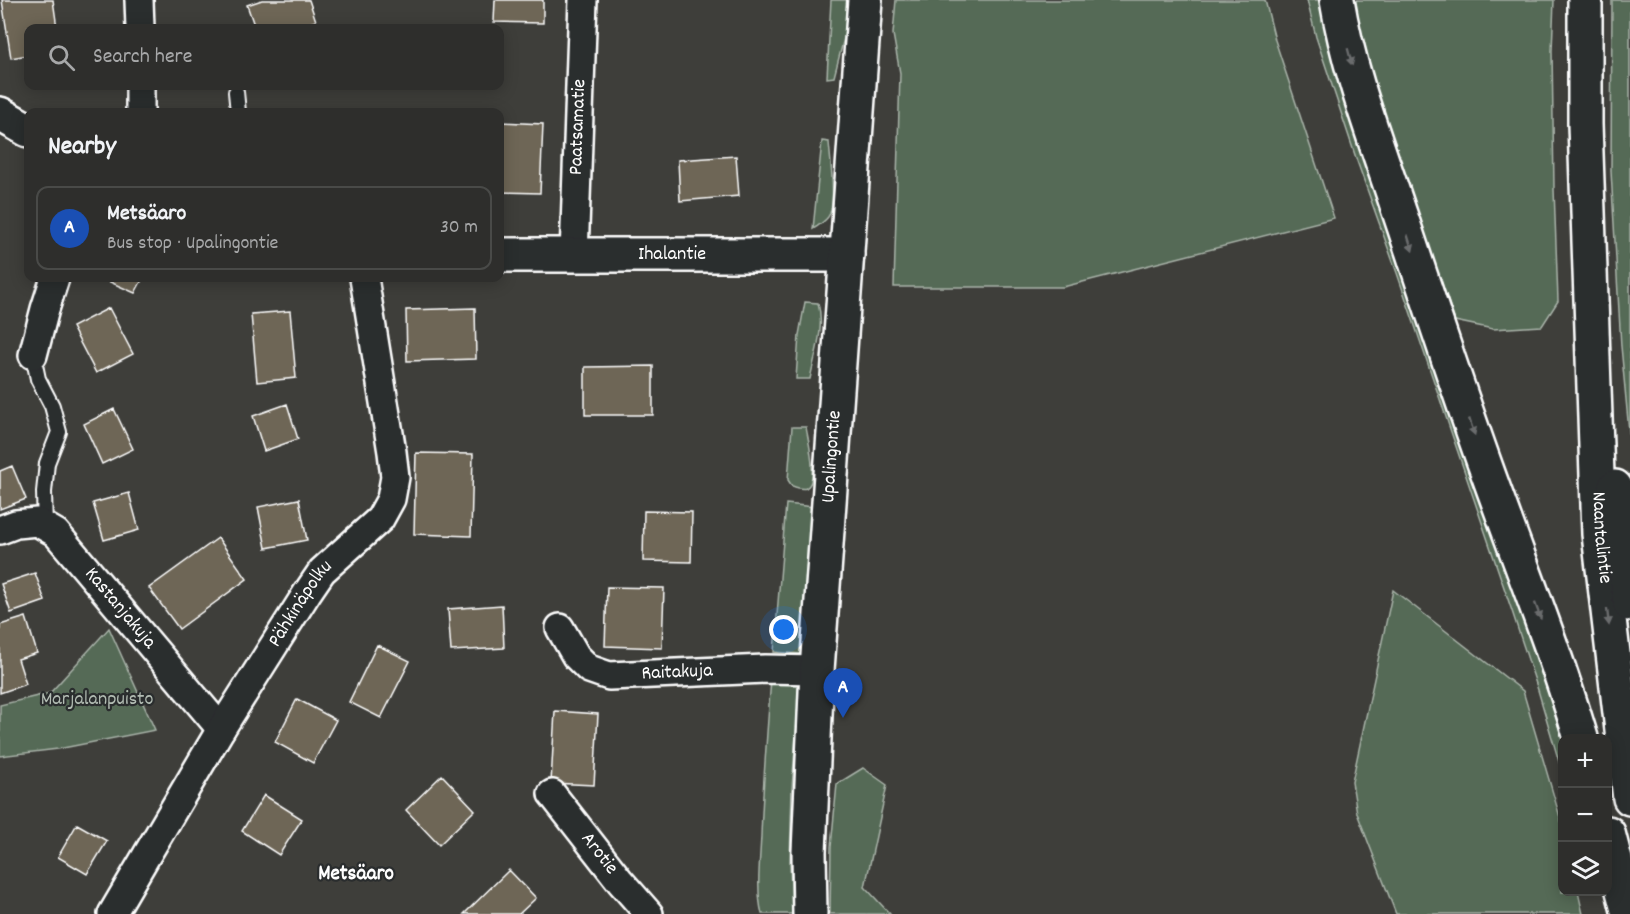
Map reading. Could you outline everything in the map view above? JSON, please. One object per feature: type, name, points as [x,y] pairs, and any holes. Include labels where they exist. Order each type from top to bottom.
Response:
[{"type":"main road","name":"Upalingontie","points":[[810,914],[810,831],[817,670],[865,0]]},
{"type":"main road","points":[[1337,0],[1358,86],[1485,465],[1580,734]]},
{"type":"main road","name":"Naantalintie","points":[[1585,0],[1585,124],[1599,534],[1630,798]]},
{"type":"main road","points":[[0,114],[24,128]]},
{"type":"main road","name":"Ihalantie","points":[[504,255],[847,255]]},
{"type":"main road","name":"Naantalintie","points":[[1593,349],[1622,529],[1630,604]]},
{"type":"main road","points":[[1610,842],[1629,914]]},
{"type":"street","points":[[139,0],[140,24]]},
{"type":"street","name":"Paatsamatie","points":[[574,255],[583,0]]},
{"type":"street","points":[[140,90],[140,108]]},
{"type":"street","points":[[33,355],[54,282]]},
{"type":"street","name":"Pähkinäpolku","points":[[112,914],[221,729],[307,593],[322,571],[380,519],[391,499],[395,477],[392,452],[365,282]]},
{"type":"street","points":[[0,530],[16,524],[37,522],[45,527]]},
{"type":"street","name":"Kastanjakuja","points":[[45,527],[56,533],[221,729]]},
{"type":"street","name":"Raitakuja","points":[[560,628],[576,656],[589,669],[609,676],[765,669],[817,670]]},
{"type":"street","name":"Arotie","points":[[552,795],[649,914]]},
{"type":"lane","points":[[236,92],[238,108]]},
{"type":"lane","points":[[33,355],[38,379],[52,406],[59,432],[47,463],[44,492],[45,527]]},
{"type":"green space","points":[[831,0],[847,0],[845,34],[834,77],[827,78]]},
{"type":"green space","points":[[896,0],[1265,0],[1275,40],[1334,218],[1063,287],[894,287],[900,73],[893,34]]},
{"type":"green space","points":[[1307,0],[1324,0],[1546,682],[1561,734],[1558,734],[1558,758],[1512,611],[1316,37]]},
{"type":"green space","points":[[1352,0],[1554,0],[1552,51],[1558,301],[1542,326],[1493,329],[1455,321],[1376,98]]},
{"type":"green space","points":[[1612,0],[1630,0],[1630,442],[1621,346],[1611,171]]},
{"type":"green space","points":[[822,141],[829,142],[832,202],[828,217],[813,229]]},
{"type":"green space","points":[[805,302],[818,303],[820,331],[810,379],[796,379],[799,335]]},
{"type":"green space","points":[[792,427],[806,427],[812,478],[810,484],[804,489],[792,486],[788,480]]},
{"type":"green space","points":[[786,504],[814,507],[801,654],[774,652]]},
{"type":"green space","points":[[1393,590],[1523,691],[1558,810],[1558,896],[1579,896],[1583,914],[1396,914],[1357,813],[1352,782]]},
{"type":"green space","name":"Marjalanpuisto","points":[[109,628],[155,730],[58,749],[0,756],[0,705],[50,693]]},
{"type":"green space","points":[[771,679],[800,682],[792,788],[790,863],[792,914],[762,914],[759,895]]},
{"type":"green space","points":[[863,768],[887,785],[865,887],[890,914],[830,914],[831,847],[837,784]]},
{"type":"building","points":[[2,0],[53,0],[56,24],[24,24],[24,56],[11,58]]},
{"type":"building","points":[[262,0],[309,0],[316,21],[307,24],[254,24],[247,5]]},
{"type":"building","points":[[495,0],[543,0],[543,23],[494,22]]},
{"type":"building","points":[[504,122],[543,124],[540,193],[504,192]]},
{"type":"building","points":[[736,156],[739,196],[680,201],[678,160]]},
{"type":"building","points":[[110,282],[141,282],[135,293]]},
{"type":"building","points":[[109,308],[133,354],[96,373],[72,327]]},
{"type":"building","points":[[475,308],[476,359],[407,361],[406,310]]},
{"type":"building","points":[[290,311],[296,378],[257,382],[251,314]]},
{"type":"building","points":[[653,366],[653,415],[585,415],[585,367]]},
{"type":"building","points":[[287,404],[298,439],[264,451],[253,416]]},
{"type":"building","points":[[114,409],[133,449],[102,464],[84,424]]},
{"type":"building","points":[[416,453],[473,454],[471,536],[414,534]]},
{"type":"building","points":[[12,466],[26,499],[0,509],[0,471]]},
{"type":"building","points":[[129,493],[139,530],[104,540],[93,503]]},
{"type":"building","points":[[299,499],[307,540],[266,548],[258,507]]},
{"type":"building","points":[[644,511],[692,512],[691,562],[643,561]]},
{"type":"building","points":[[218,538],[247,579],[179,629],[149,588]]},
{"type":"building","points":[[35,573],[45,601],[11,613],[1,584]]},
{"type":"building","points":[[607,587],[664,588],[662,648],[605,646]]},
{"type":"building","points":[[502,605],[504,648],[451,651],[448,609]]},
{"type":"building","points":[[26,617],[37,653],[18,659],[26,684],[0,693],[0,625]]},
{"type":"building","points":[[377,645],[410,661],[381,718],[349,702]]},
{"type":"building","points":[[297,699],[336,720],[313,763],[275,742]]},
{"type":"building","points":[[555,711],[598,714],[594,785],[551,783]]},
{"type":"building","points":[[442,775],[475,810],[439,845],[406,810]]},
{"type":"building","points":[[264,795],[302,819],[279,855],[242,831]]},
{"type":"building","points":[[77,824],[107,841],[87,874],[58,857]]},
{"type":"building","points":[[509,870],[536,898],[519,914],[464,914]]},
{"type":"place","name":"Metsäaro","points":[[843,718]]},
{"type":"district","name":"Metsäaro","points":[[356,875]]}]
